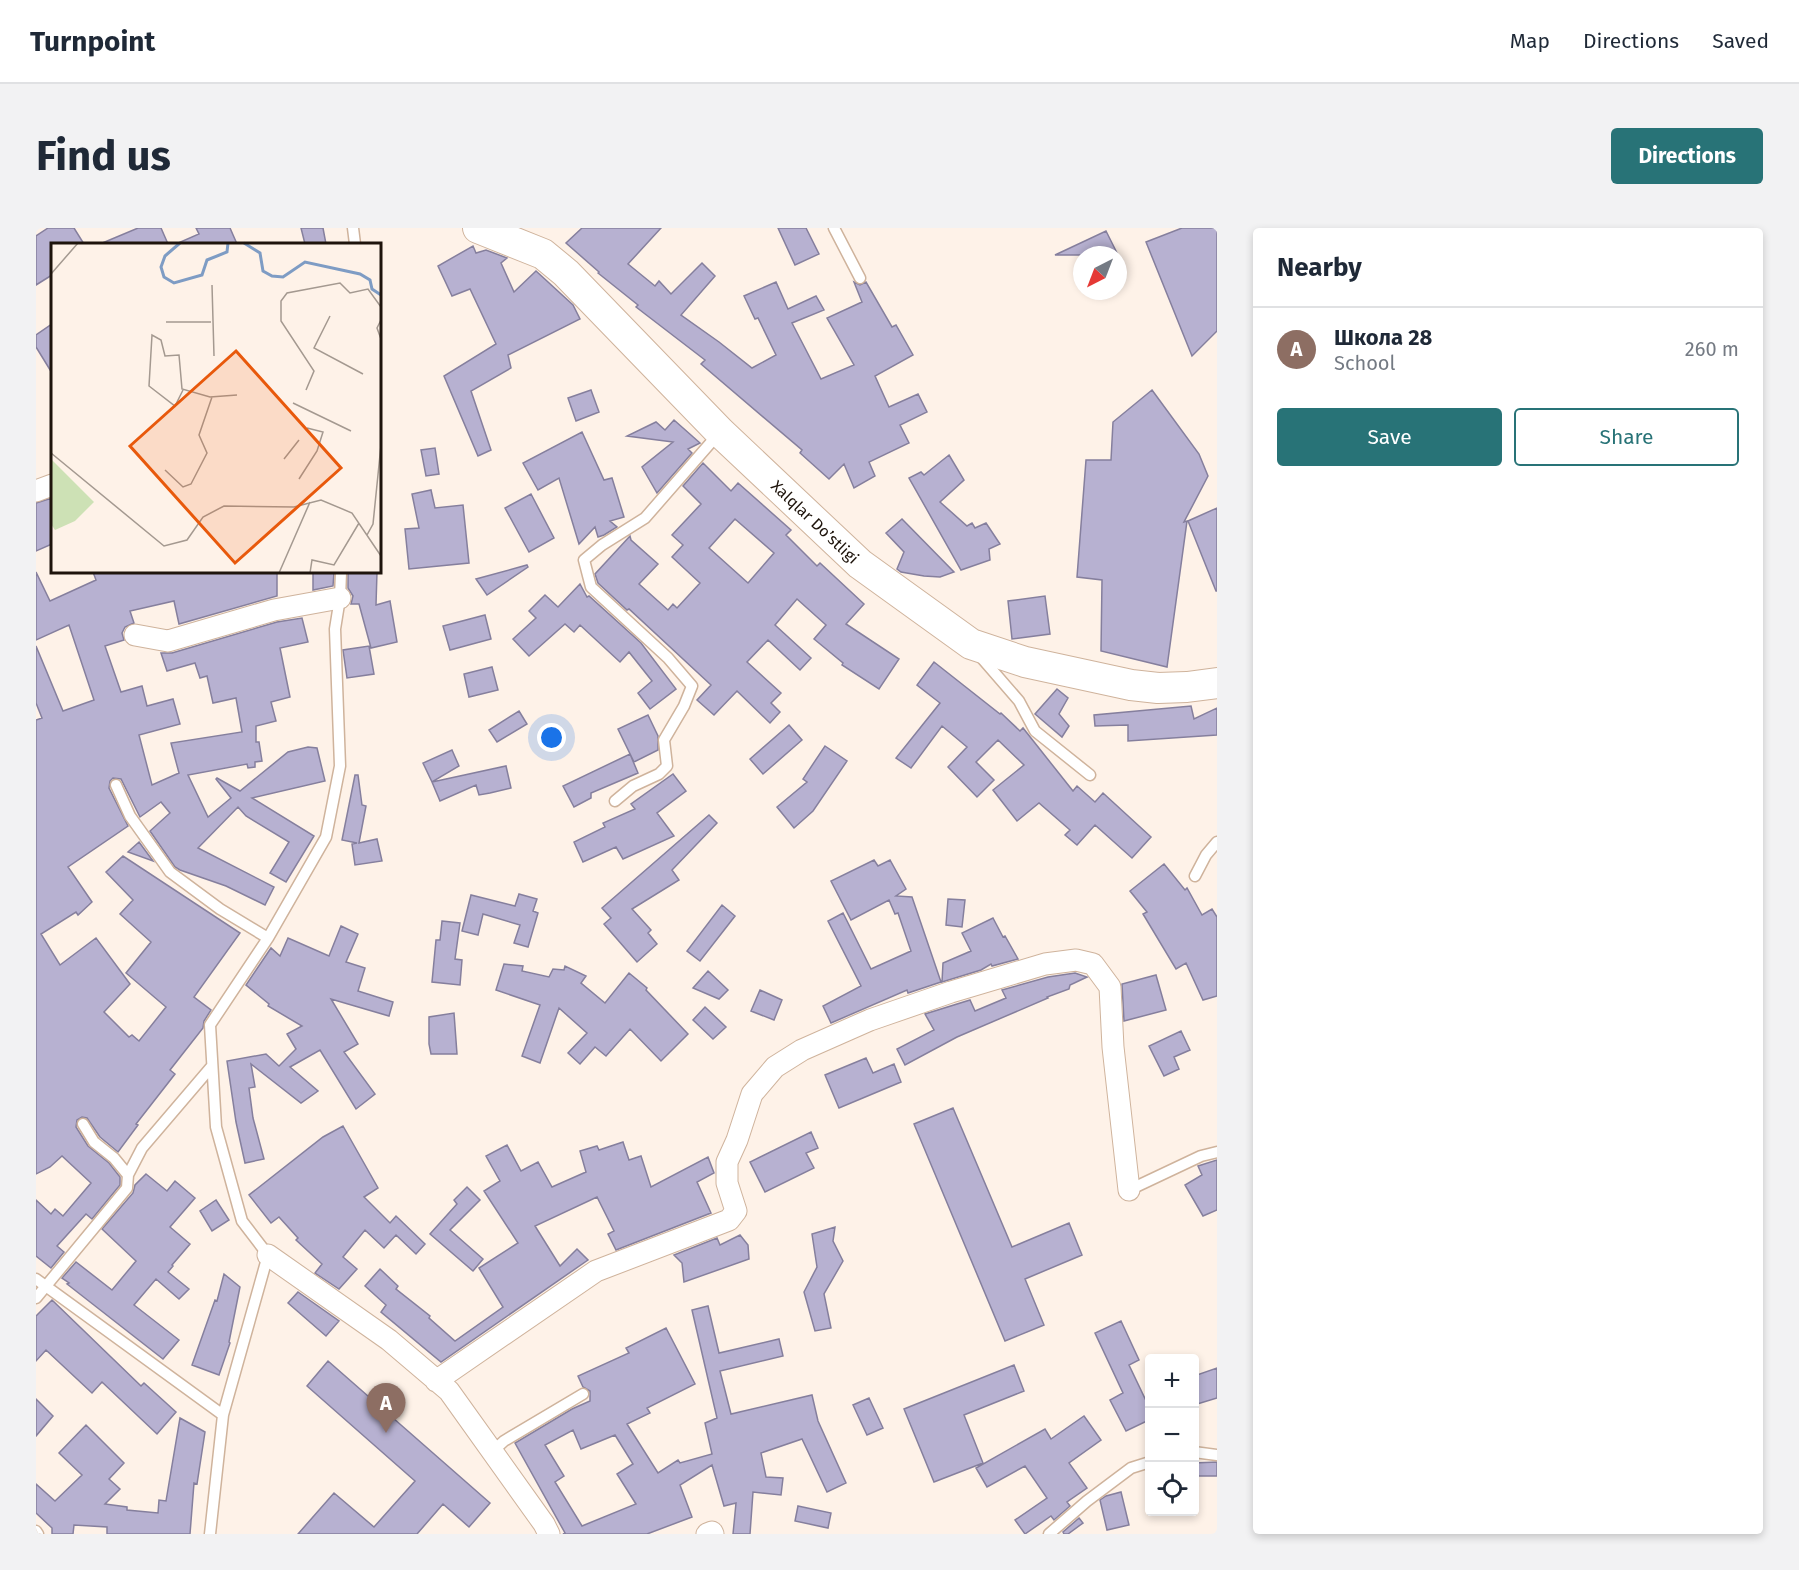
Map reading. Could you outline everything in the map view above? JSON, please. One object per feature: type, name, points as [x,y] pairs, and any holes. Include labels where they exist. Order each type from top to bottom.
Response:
[{"type":"main road","name":"Xalqlar Do’stligi","points":[[478,228],[543,254],[566,273],[720,432],[860,564],[971,644],[1025,662],[1131,685],[1187,687],[1217,683]]},
{"type":"street","points":[[36,491],[51,484]]},
{"type":"street","points":[[135,634],[168,641],[274,610],[340,598]]},
{"type":"street","points":[[436,1381],[596,1271],[729,1220],[736,1211],[727,1183],[727,1162],[752,1094],[775,1067],[802,1050],[870,1020],[951,992],[1046,964],[1076,960],[1093,964],[1110,987],[1113,1047],[1130,1190]]},
{"type":"street","points":[[268,1255],[389,1340],[449,1391],[549,1534]]},
{"type":"street","points":[[707,1534],[712,1532],[713,1534]]},
{"type":"lane","points":[[353,228],[355,243]]},
{"type":"lane","points":[[834,228],[860,278]]},
{"type":"lane","points":[[615,801],[633,786],[660,774],[667,766],[664,740],[684,706],[692,686],[668,658],[591,587],[584,560],[602,544],[645,518],[720,432]]},
{"type":"lane","points":[[210,1534],[223,1415],[268,1255],[242,1221],[216,1127],[210,1025],[268,938],[326,837],[340,766],[335,629],[341,573]]},
{"type":"lane","points":[[971,644],[1019,701],[1035,731],[1090,775]]},
{"type":"lane","points":[[116,785],[130,816],[170,872],[220,909],[268,938]]},
{"type":"lane","points":[[1195,876],[1206,855],[1217,842]]},
{"type":"lane","points":[[36,1298],[127,1188],[128,1175],[142,1148],[212,1066]]},
{"type":"lane","points":[[83,1124],[94,1142],[114,1158],[128,1175]]},
{"type":"lane","points":[[1130,1190],[1201,1156],[1217,1152]]},
{"type":"lane","points":[[36,1279],[223,1415]]},
{"type":"lane","points":[[492,1452],[504,1441],[583,1394]]},
{"type":"lane","points":[[1199,1453],[1217,1455]]},
{"type":"lane","points":[[1049,1534],[1087,1501],[1131,1468],[1145,1463]]},
{"type":"building","points":[[48,228],[74,228],[83,243],[51,243],[51,276],[36,285],[36,236]]},
{"type":"building","points":[[138,228],[161,228],[168,243],[102,243]]},
{"type":"building","points":[[196,228],[230,228],[237,243],[178,243],[199,234]]},
{"type":"building","points":[[301,228],[323,228],[326,243],[305,243]]},
{"type":"building","points":[[582,228],[661,228],[628,264],[655,286],[659,281],[671,294],[702,263],[715,276],[681,315],[752,368],[776,355],[758,318],[755,319],[744,296],[776,282],[788,309],[816,296],[824,310],[792,323],[821,379],[854,365],[827,318],[862,302],[854,282],[860,285],[866,282],[892,327],[896,325],[913,355],[875,376],[889,407],[918,394],[927,412],[900,425],[909,443],[869,462],[875,476],[854,488],[844,464],[829,479],[800,453],[802,450],[701,364],[705,360],[636,307],[638,305],[598,273],[566,243]]},
{"type":"building","points":[[778,228],[806,228],[819,254],[795,265]]},
{"type":"building","points":[[1182,228],[1217,228],[1217,331],[1192,356],[1146,242]]},
{"type":"building","points":[[1106,231],[1114,246],[1074,246]]},
{"type":"building","points":[[473,246],[476,253],[486,250],[507,258],[501,263],[514,292],[536,271],[573,305],[580,319],[508,355],[511,368],[471,391],[491,450],[478,456],[444,376],[496,344],[470,289],[452,296],[438,266]]},
{"type":"building","points":[[1073,247],[1073,255],[1055,255]]},
{"type":"building","points":[[51,325],[51,371],[36,347],[36,335]]},
{"type":"building","points":[[591,390],[599,412],[576,421],[568,398]]},
{"type":"building","points":[[1152,390],[1199,454],[1208,476],[1184,522],[1187,521],[1167,667],[1101,651],[1102,580],[1077,577],[1086,460],[1111,460],[1113,422]]},
{"type":"building","points":[[674,420],[700,443],[688,449],[692,453],[657,493],[642,467],[673,442],[627,436],[656,422],[665,430]]},
{"type":"building","points":[[582,432],[604,480],[612,478],[624,517],[610,521],[617,527],[604,535],[598,537],[595,527],[579,544],[559,478],[538,490],[523,463]]},
{"type":"building","points":[[435,448],[439,474],[426,476],[421,450]]},
{"type":"building","points":[[949,455],[964,480],[940,502],[967,526],[972,523],[975,528],[986,523],[1000,544],[989,549],[990,560],[961,570],[909,478],[921,472],[924,475]]},
{"type":"building","points":[[703,463],[731,491],[738,483],[791,530],[786,535],[817,566],[820,563],[864,604],[846,624],[899,659],[879,689],[842,665],[843,663],[814,639],[826,625],[797,599],[775,625],[811,658],[800,670],[768,640],[747,662],[781,693],[771,703],[780,712],[770,723],[737,691],[714,715],[697,700],[711,685],[598,583],[595,574],[630,536],[631,540],[658,564],[639,584],[668,610],[673,604],[677,608],[700,583],[672,557],[683,545],[672,535],[701,504],[683,486]],"holes":[[[735,519],[774,553],[748,583],[709,548]]]},
{"type":"building","points":[[431,490],[435,508],[463,505],[469,563],[409,569],[405,529],[419,528],[412,494]]},
{"type":"building","points":[[531,494],[554,538],[529,552],[505,508]]},
{"type":"building","points":[[51,498],[51,544],[36,551],[36,503]]},
{"type":"building","points":[[1217,508],[1217,591],[1216,591],[1188,521]]},
{"type":"building","points":[[902,519],[954,572],[940,577],[901,572],[897,569],[904,552],[886,533]]},
{"type":"building","points":[[527,565],[528,567],[487,595],[476,579]]},
{"type":"building","points":[[36,572],[50,601],[96,580],[93,573],[277,573],[277,596],[179,624],[174,601],[130,611],[134,623],[125,627],[122,633],[124,640],[105,646],[121,692],[142,686],[147,706],[173,699],[180,724],[139,735],[152,785],[179,773],[171,743],[242,732],[236,698],[213,703],[207,676],[200,678],[195,663],[167,671],[161,653],[172,653],[277,622],[302,618],[308,642],[280,648],[290,697],[271,702],[276,721],[256,726],[256,742],[259,742],[262,761],[255,762],[255,767],[248,768],[247,764],[188,775],[208,817],[231,798],[217,778],[240,791],[288,752],[308,747],[317,748],[325,781],[252,798],[314,836],[286,882],[270,873],[289,842],[246,816],[238,807],[198,848],[274,887],[265,905],[226,886],[175,867],[150,831],[170,813],[161,802],[140,817],[121,779],[113,778],[110,781],[109,788],[128,826],[68,867],[92,902],[78,915],[76,912],[41,934],[60,965],[96,938],[130,984],[104,1012],[129,1037],[132,1035],[139,1041],[166,1007],[126,973],[151,942],[120,914],[133,900],[106,872],[123,856],[240,933],[194,997],[211,1010],[204,1021],[203,1028],[170,1070],[175,1074],[136,1124],[138,1125],[118,1152],[100,1137],[87,1118],[82,1117],[77,1120],[76,1127],[88,1146],[109,1163],[120,1177],[120,1185],[92,1219],[86,1214],[57,1246],[64,1252],[51,1268],[36,1256],[36,1200],[51,1214],[55,1209],[63,1216],[91,1183],[62,1156],[50,1167],[36,1174],[36,720],[42,718],[36,703],[36,646],[63,711],[94,700],[69,625],[36,640]]},
{"type":"building","points":[[313,573],[334,573],[333,586],[313,590]]},
{"type":"building","points":[[348,573],[377,573],[376,605],[390,601],[397,642],[371,648],[359,604],[351,604],[353,596],[348,588]]},
{"type":"building","points":[[580,584],[587,597],[589,596],[641,643],[676,689],[650,709],[638,693],[652,681],[629,652],[620,662],[580,625],[574,632],[565,624],[529,656],[513,639],[536,618],[529,611],[545,595],[558,607]]},
{"type":"building","points":[[1045,596],[1050,634],[1012,639],[1008,601]]},
{"type":"building","points":[[485,615],[491,639],[450,650],[443,626]]},
{"type":"building","points":[[369,646],[374,674],[347,678],[343,650]]},
{"type":"building","points":[[934,662],[1001,713],[1020,731],[1023,728],[1073,791],[1077,786],[1095,802],[1103,793],[1151,837],[1132,858],[1095,825],[1077,845],[1065,835],[1070,830],[1039,803],[1017,821],[993,790],[1024,765],[998,740],[976,762],[994,780],[977,797],[948,767],[967,747],[942,726],[911,768],[896,758],[940,703],[917,685]]},
{"type":"building","points":[[492,667],[498,690],[469,697],[464,674]]},
{"type":"building","points":[[1057,689],[1068,698],[1059,714],[1069,726],[1062,737],[1035,714]]},
{"type":"building","points":[[1191,706],[1194,719],[1217,708],[1217,735],[1128,741],[1128,725],[1095,726],[1094,715]]},
{"type":"building","points":[[519,711],[527,724],[497,742],[489,730]]},
{"type":"building","points":[[648,715],[658,736],[658,750],[634,762],[618,729]]},
{"type":"building","points":[[789,725],[802,740],[763,774],[750,759]]},
{"type":"building","points":[[825,746],[847,761],[813,811],[794,828],[777,807],[807,782],[803,779]]},
{"type":"building","points":[[452,750],[459,766],[432,782],[423,763]]},
{"type":"building","points":[[630,754],[638,773],[591,793],[591,798],[574,807],[563,786]]},
{"type":"building","points":[[506,766],[511,788],[490,793],[479,795],[476,785],[440,801],[432,782]]},
{"type":"building","points":[[673,774],[686,791],[657,813],[674,836],[623,859],[616,847],[583,862],[574,842],[605,827],[603,823],[635,809],[631,804]]},
{"type":"building","points":[[355,775],[358,775],[362,805],[366,806],[359,843],[377,839],[382,861],[355,865],[352,844],[357,843],[342,840]]},
{"type":"building","points":[[709,815],[717,823],[672,870],[679,880],[632,909],[651,930],[648,933],[657,944],[637,962],[604,924],[611,918],[602,908]]},
{"type":"building","points":[[139,842],[153,861],[128,852]]},
{"type":"building","points":[[874,860],[878,866],[890,860],[906,889],[896,896],[912,897],[941,982],[908,993],[907,990],[831,1023],[823,1006],[861,986],[828,921],[843,913],[871,969],[911,951],[898,913],[895,914],[889,900],[851,920],[831,881]]},
{"type":"building","points":[[1164,864],[1185,890],[1187,888],[1202,915],[1212,909],[1217,917],[1217,996],[1203,1000],[1186,963],[1176,969],[1143,914],[1147,912],[1130,891]]},
{"type":"building","points":[[519,894],[537,899],[533,911],[538,913],[528,947],[514,943],[520,925],[483,914],[478,935],[462,931],[471,895],[515,906]]},
{"type":"building","points":[[948,899],[965,900],[962,927],[946,925]]},
{"type":"building","points":[[722,905],[735,916],[700,961],[687,951]]},
{"type":"building","points":[[993,918],[1018,959],[992,966],[991,964],[981,970],[942,982],[943,963],[971,951],[962,933]]},
{"type":"building","points":[[442,921],[460,923],[455,959],[462,960],[460,985],[432,982],[436,940],[440,940]]},
{"type":"building","points":[[341,926],[358,934],[346,962],[365,968],[358,991],[393,1002],[389,1016],[331,999],[358,1044],[344,1052],[375,1094],[356,1109],[320,1050],[290,1067],[318,1091],[301,1103],[251,1064],[255,1087],[249,1088],[253,1118],[264,1159],[245,1163],[227,1061],[266,1054],[279,1066],[296,1049],[287,1034],[302,1026],[268,1006],[269,1004],[246,985],[271,948],[280,956],[288,938],[329,956]]},
{"type":"building","points":[[504,964],[523,966],[522,971],[549,977],[553,969],[564,970],[565,966],[586,976],[581,983],[605,1003],[629,973],[647,988],[646,990],[688,1034],[661,1061],[630,1029],[606,1056],[595,1047],[580,1064],[568,1053],[587,1033],[559,1008],[540,1063],[522,1056],[540,1005],[496,990]]},
{"type":"building","points":[[708,971],[728,990],[719,999],[693,988]]},
{"type":"building","points":[[1075,973],[1087,977],[1070,985],[1069,989],[957,1037],[905,1065],[897,1049],[934,1030],[925,1014],[970,1000],[975,1011],[1006,998],[1002,990],[1048,977]]},
{"type":"building","points":[[1156,975],[1166,1010],[1124,1021],[1122,984]]},
{"type":"building","points":[[760,990],[782,1000],[774,1020],[751,1011]]},
{"type":"building","points":[[705,1007],[726,1027],[713,1039],[693,1020]]},
{"type":"building","points":[[454,1013],[457,1054],[431,1054],[429,1017]]},
{"type":"building","points":[[1181,1031],[1190,1050],[1174,1057],[1179,1069],[1164,1076],[1149,1046]]},
{"type":"building","points":[[866,1058],[873,1073],[894,1064],[901,1082],[839,1108],[825,1075]]},
{"type":"building","points":[[953,1108],[1012,1247],[1069,1223],[1082,1255],[1025,1279],[1044,1325],[1005,1341],[914,1124]]},
{"type":"building","points":[[343,1126],[378,1188],[364,1197],[390,1223],[396,1216],[425,1244],[416,1254],[396,1235],[384,1248],[365,1230],[343,1257],[357,1269],[339,1289],[315,1273],[322,1264],[296,1240],[298,1238],[279,1217],[271,1223],[249,1195],[323,1137]]},
{"type":"building","points":[[811,1132],[818,1148],[806,1153],[814,1168],[765,1192],[750,1162]]},
{"type":"building","points":[[623,1142],[629,1160],[641,1156],[651,1187],[708,1157],[714,1173],[697,1182],[711,1213],[616,1250],[608,1234],[614,1231],[597,1197],[535,1226],[560,1266],[577,1249],[588,1260],[441,1362],[381,1312],[386,1305],[365,1286],[380,1269],[398,1286],[396,1289],[430,1316],[429,1318],[455,1341],[503,1307],[479,1268],[518,1243],[484,1191],[500,1181],[486,1156],[507,1145],[521,1171],[538,1162],[552,1187],[586,1172],[580,1151],[597,1146],[599,1150]]},
{"type":"building","points":[[1217,1160],[1217,1210],[1203,1216],[1185,1185],[1202,1175],[1198,1166]]},
{"type":"building","points":[[146,1174],[167,1191],[175,1181],[195,1198],[170,1227],[190,1244],[168,1272],[189,1289],[179,1299],[156,1279],[134,1305],[179,1340],[163,1359],[62,1278],[76,1262],[112,1290],[136,1261],[102,1229]]},
{"type":"building","points":[[467,1187],[480,1200],[450,1230],[483,1259],[473,1271],[430,1234],[457,1204],[454,1200]]},
{"type":"building","points":[[216,1200],[229,1220],[212,1231],[200,1211]]},
{"type":"building","points":[[835,1227],[833,1241],[843,1261],[824,1294],[831,1328],[815,1331],[804,1292],[817,1267],[812,1234]]},
{"type":"building","points":[[740,1235],[748,1245],[749,1259],[684,1282],[682,1263],[674,1255],[717,1238],[720,1245]]},
{"type":"building","points":[[224,1274],[240,1287],[230,1343],[219,1375],[192,1365],[215,1300],[217,1301]]},
{"type":"building","points":[[298,1292],[339,1321],[326,1336],[288,1303]]},
{"type":"building","points":[[52,1300],[141,1386],[144,1383],[176,1412],[157,1434],[102,1382],[92,1393],[46,1350],[36,1361],[36,1316]]},
{"type":"building","points":[[708,1306],[719,1353],[779,1339],[783,1356],[720,1371],[731,1414],[812,1395],[818,1421],[846,1483],[827,1492],[802,1439],[761,1453],[766,1477],[783,1478],[781,1495],[753,1492],[750,1534],[733,1534],[736,1503],[724,1506],[712,1465],[680,1485],[692,1517],[647,1534],[563,1534],[565,1533],[515,1443],[572,1409],[590,1401],[590,1391],[583,1387],[578,1376],[629,1353],[626,1348],[666,1328],[695,1384],[647,1408],[650,1413],[627,1424],[658,1473],[678,1460],[680,1463],[712,1454],[705,1423],[717,1418],[692,1310]],"holes":[[[573,1430],[581,1449],[615,1435],[633,1464],[617,1474],[636,1504],[582,1526],[555,1482],[564,1476],[545,1445]]]},
{"type":"building","points":[[1121,1321],[1139,1360],[1129,1365],[1145,1399],[1145,1422],[1126,1431],[1110,1400],[1123,1393],[1095,1333]]},
{"type":"building","points":[[328,1361],[490,1503],[469,1527],[443,1504],[417,1534],[298,1534],[334,1493],[374,1527],[415,1481],[307,1386]]},
{"type":"building","points":[[1014,1365],[1024,1391],[964,1415],[983,1463],[934,1482],[904,1409]]},
{"type":"building","points":[[1217,1368],[1217,1398],[1199,1403],[1199,1374]]},
{"type":"building","points":[[869,1398],[883,1428],[867,1435],[853,1405]]},
{"type":"building","points":[[36,1399],[53,1416],[36,1436]]},
{"type":"building","points":[[1084,1416],[1101,1440],[1069,1463],[1087,1488],[1067,1502],[1070,1506],[1054,1520],[1051,1516],[1025,1534],[1015,1520],[1047,1498],[1025,1466],[987,1487],[976,1468],[1045,1429],[1051,1439]]},
{"type":"building","points":[[180,1418],[205,1432],[197,1484],[194,1483],[190,1534],[107,1534],[107,1527],[74,1525],[73,1534],[52,1534],[52,1528],[36,1513],[36,1484],[55,1501],[82,1475],[59,1453],[86,1425],[124,1463],[109,1479],[120,1489],[105,1504],[127,1507],[127,1510],[158,1513],[159,1500],[166,1501]]},
{"type":"building","points":[[1217,1462],[1217,1476],[1199,1476],[1199,1463]]},
{"type":"building","points":[[1121,1492],[1129,1525],[1107,1530],[1100,1500]]},
{"type":"building","points":[[798,1506],[831,1513],[828,1528],[795,1521]]},
{"type":"building","points":[[1079,1518],[1083,1523],[1068,1534],[1064,1534],[1063,1532]]},
{"type":"place","name":"Школа 28","points":[[386,1433]]}]
